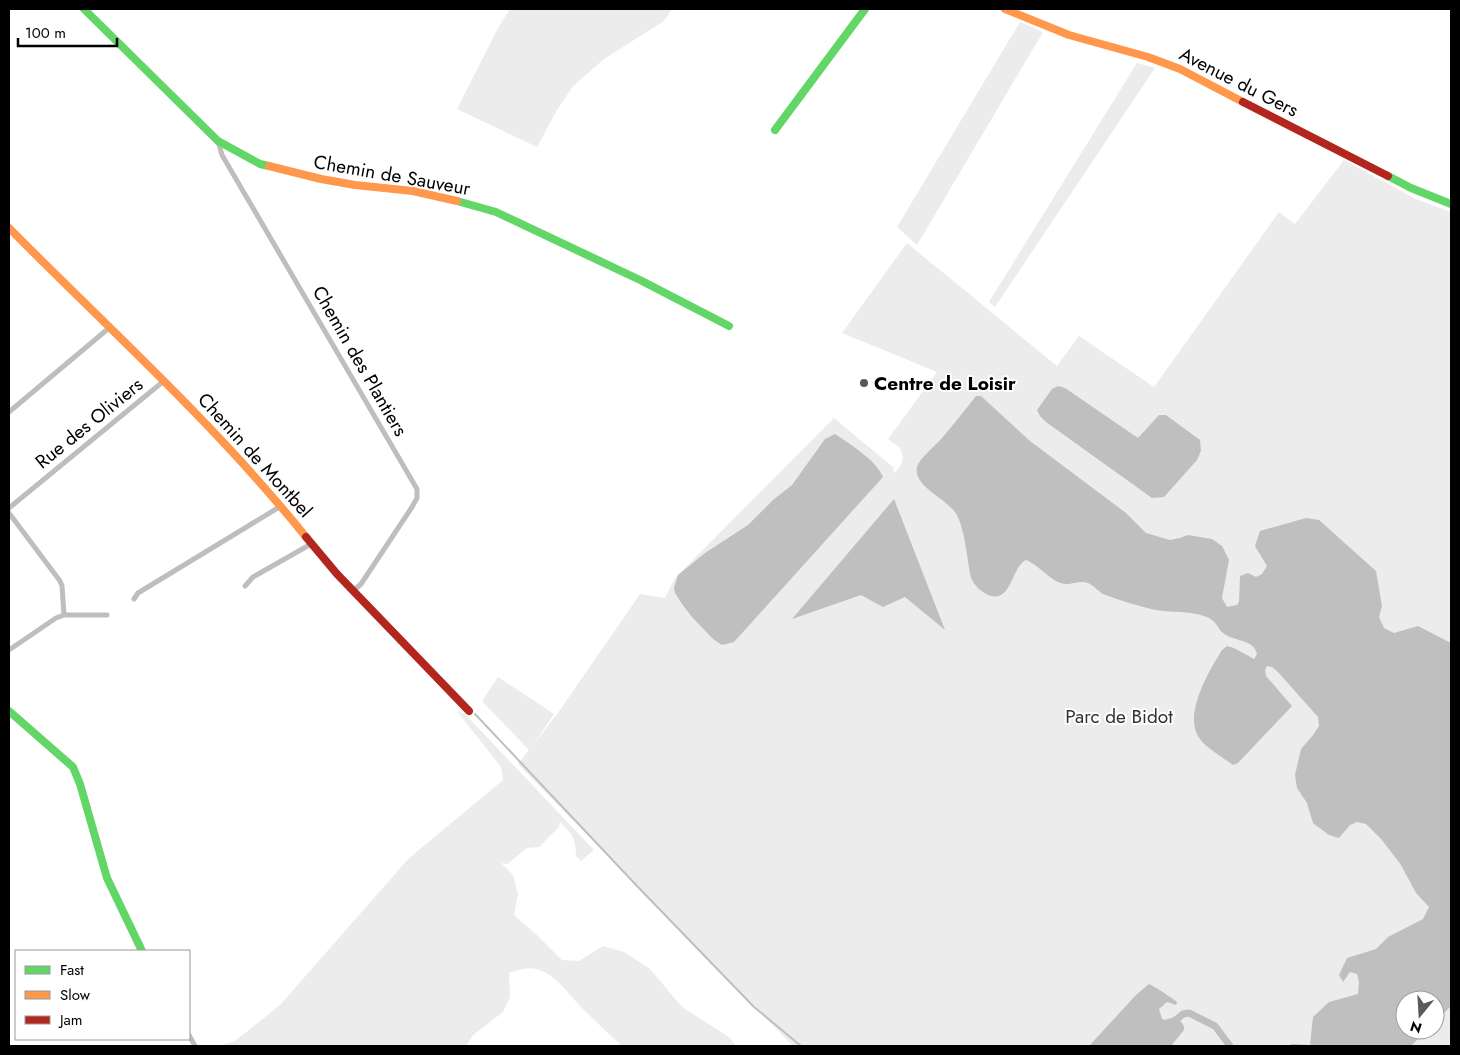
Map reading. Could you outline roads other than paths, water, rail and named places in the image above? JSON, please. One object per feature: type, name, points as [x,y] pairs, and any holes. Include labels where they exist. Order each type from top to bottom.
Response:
[{"type":"street","name":"Chemin de Sauveur","points":[[84,9],[218,141],[260,164],[321,180],[413,191],[496,212],[640,280],[729,326]]},
{"type":"street","points":[[774,130],[865,9]]},
{"type":"street","name":"Avenue du Gers","points":[[1005,9],[1069,35],[1148,57],[1180,69],[1411,188],[1451,204]]},
{"type":"street","name":"Chemin des Plantiers","points":[[218,141],[222,155],[417,489],[417,498],[412,507],[361,584],[353,591]]},
{"type":"street","name":"Chemin de Montbel","points":[[9,228],[109,328],[165,380],[281,506],[344,584],[353,591],[469,711]]},
{"type":"street","points":[[9,412],[109,328]]},
{"type":"street","name":"Rue des Oliviers","points":[[9,508],[165,380]]},
{"type":"street","points":[[134,600],[138,593],[281,506]]},
{"type":"street","points":[[9,513],[60,581],[64,615]]},
{"type":"street","points":[[245,586],[253,577],[311,544]]},
{"type":"street","points":[[9,650],[56,618],[64,615],[107,615]]},
{"type":"street","points":[[9,711],[73,767],[80,784],[107,878],[142,950]]},
{"type":"waterway","points":[[475,714],[754,1007],[801,1046]]},
{"type":"waterway","points":[[1177,1019],[1183,1014],[1189,1013],[1215,1026],[1230,1046]]},
{"type":"place","name":"Centre de Loisir","points":[[864,383]]},
{"type":"park label","name":"Parc de Bidot","points":[[1119,716]]}]
